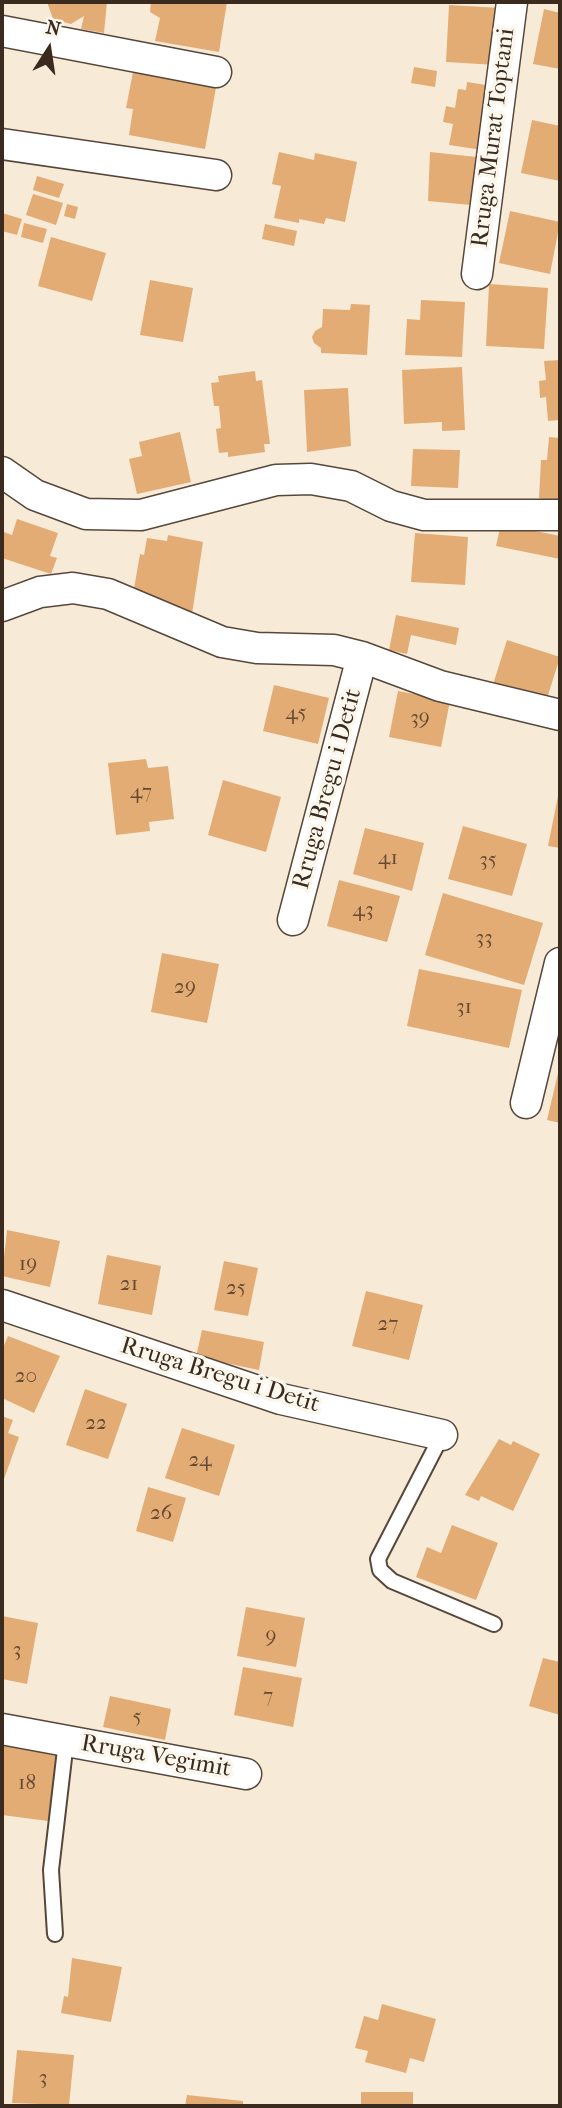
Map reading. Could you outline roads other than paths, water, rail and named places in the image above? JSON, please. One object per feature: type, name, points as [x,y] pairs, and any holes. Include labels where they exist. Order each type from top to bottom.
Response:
[{"type":"street","name":"Rruga Murat Toptani","points":[[477,274],[512,2]]},
{"type":"street","points":[[2,31],[216,72]]},
{"type":"street","points":[[2,144],[216,175]]},
{"type":"street","points":[[2,472],[35,495],[86,514],[141,515],[276,480],[312,479],[351,486],[391,506],[424,515],[559,515]]},
{"type":"street","name":"Rruga Bregu i Detit","points":[[2,606],[40,592],[73,589],[108,594],[222,642],[257,648],[334,650],[362,657],[440,686],[560,715]]},
{"type":"street","name":"Rruga Bregu i Detit","points":[[293,920],[362,657]]},
{"type":"street","points":[[526,1103],[560,962]]},
{"type":"street","name":"Rruga Bregu i Detit","points":[[2,1305],[281,1399],[442,1434]]},
{"type":"street","name":"Rruga Vegimit","points":[[2,1729],[246,1774]]},
{"type":"lane","points":[[442,1434],[378,1559],[380,1570],[392,1581],[494,1624]]},
{"type":"lane","name":"Rruga Vegimit","points":[[55,1934],[51,1870],[66,1741]]}]
